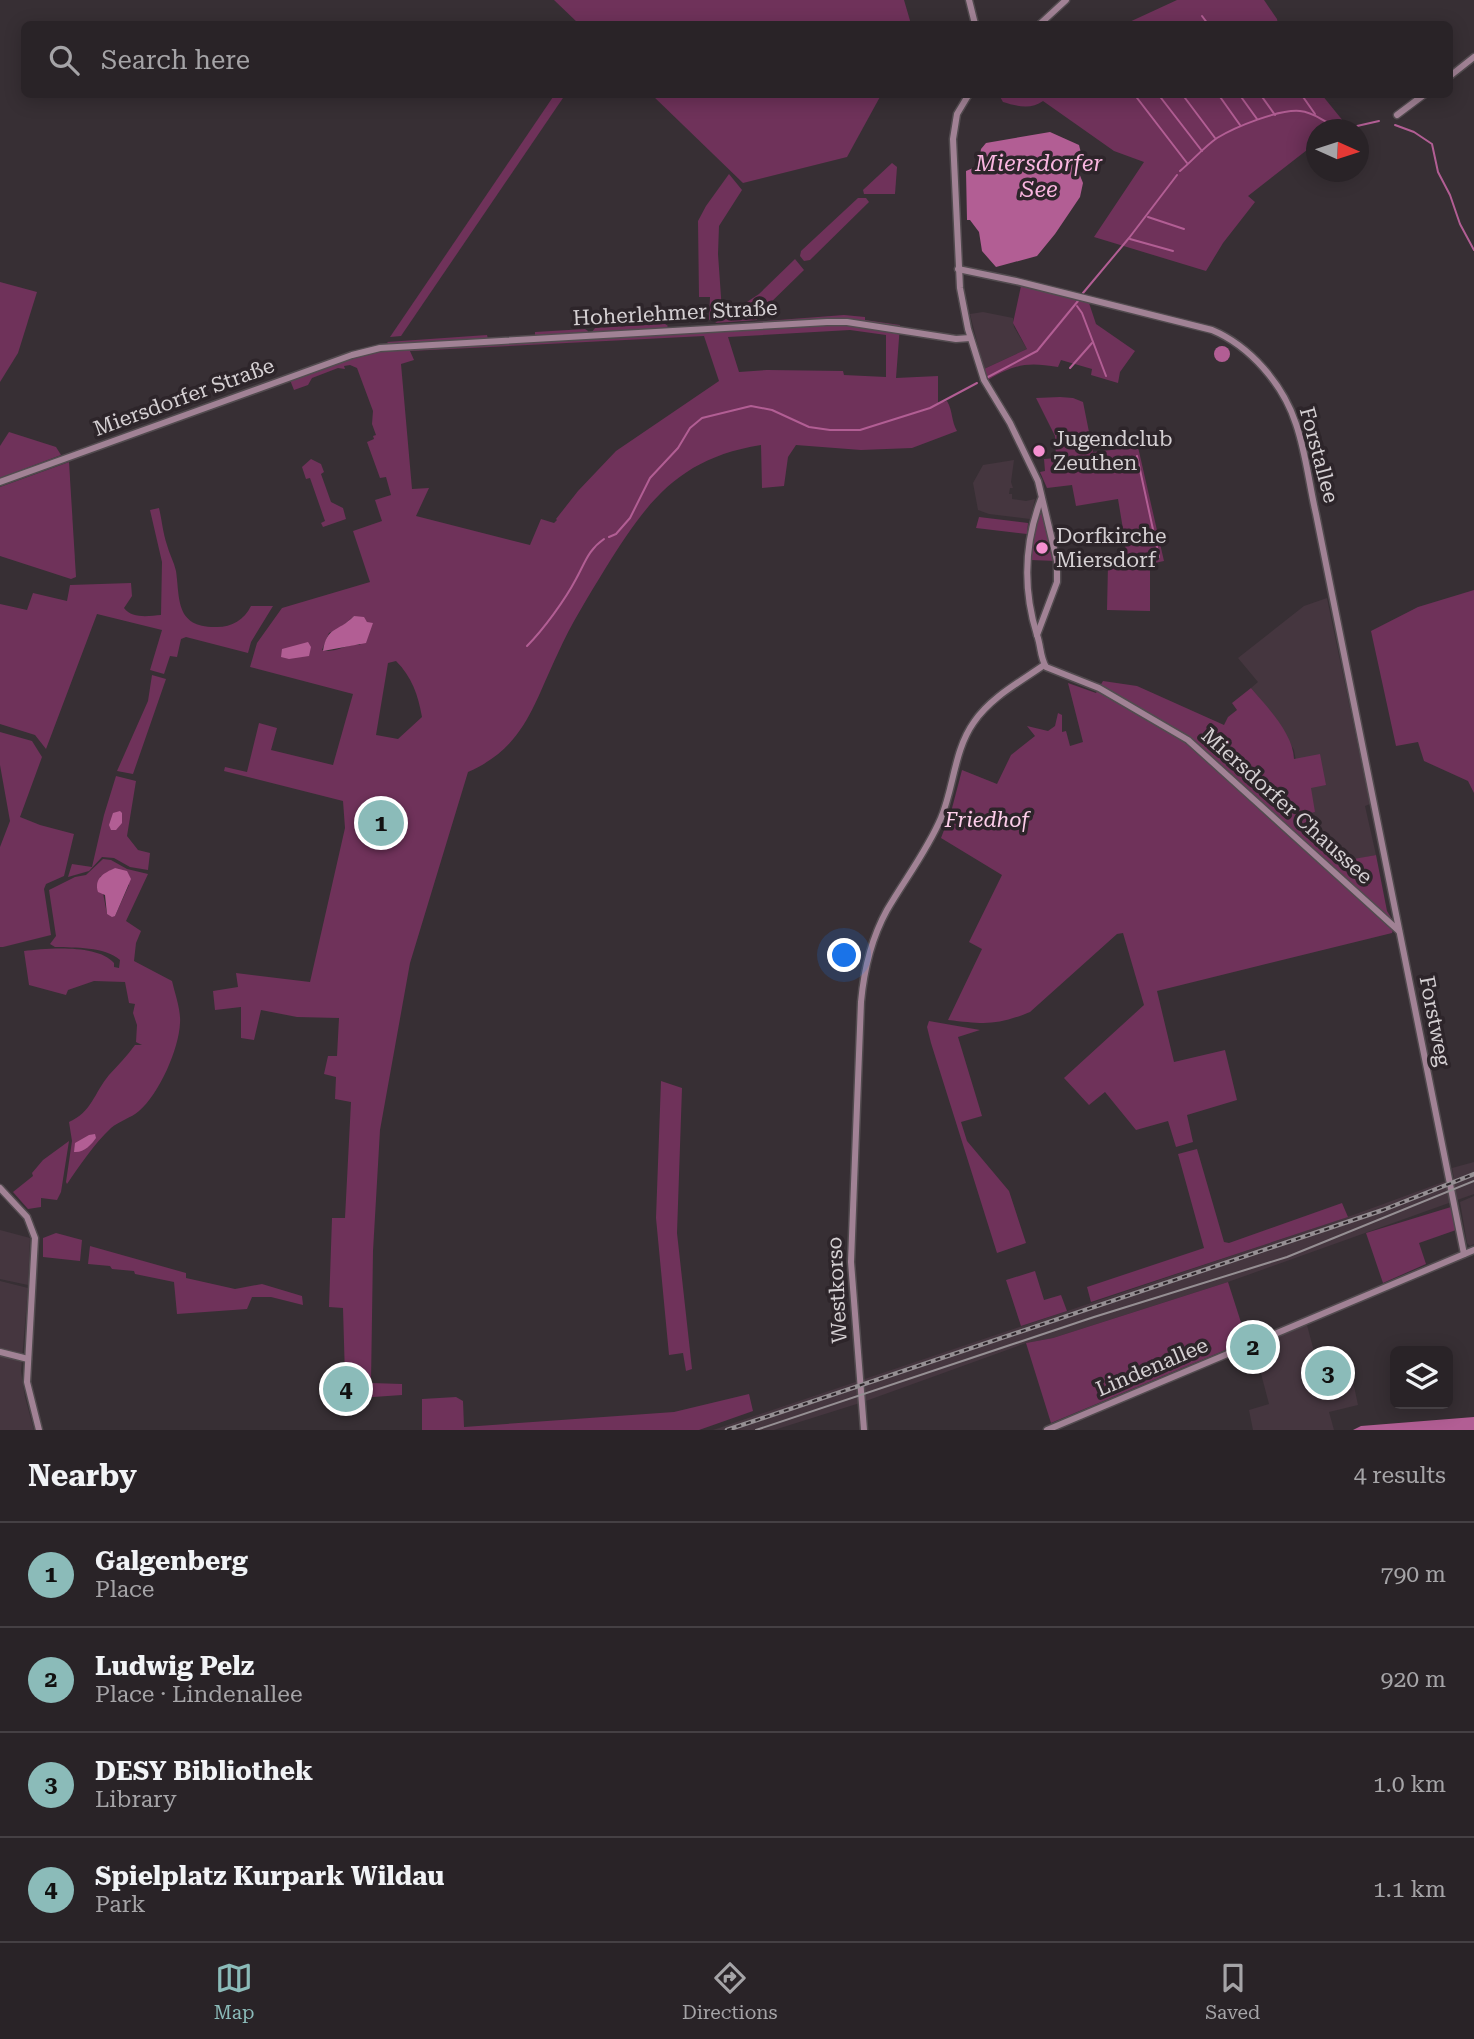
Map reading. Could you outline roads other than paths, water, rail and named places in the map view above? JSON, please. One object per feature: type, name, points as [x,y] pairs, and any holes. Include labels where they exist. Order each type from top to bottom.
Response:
[{"type":"street","points":[[969,0],[974,21]]},
{"type":"street","points":[[1043,21],[1066,0]]},
{"type":"street","points":[[1453,74],[1474,57]]},
{"type":"street","points":[[967,98],[957,114],[954,130],[961,299],[970,338],[986,385],[1005,414],[1035,474],[1059,572],[1037,635]]},
{"type":"street","points":[[1397,115],[1420,98]]},
{"type":"street","name":"Forstallee","points":[[958,269],[1212,330],[1238,344],[1276,385],[1291,411],[1298,432],[1373,794]]},
{"type":"street","name":"Hoherlehmer Straße","points":[[380,348],[827,322],[848,322],[956,339],[970,338]]},
{"type":"street","name":"Miersdorfer Straße","points":[[0,482],[352,355],[380,348]]},
{"type":"street","points":[[1041,499],[1031,536],[1026,573],[1044,665]]},
{"type":"street","name":"Miersdorfer Chaussee","points":[[1044,665],[1048,669],[1099,688],[1188,740],[1399,932]]},
{"type":"street","name":"Westkorso","points":[[864,1430],[851,1268],[861,1002],[866,965],[888,908],[933,836],[946,805],[965,738],[973,723],[987,706],[1044,665]]},
{"type":"street","name":"Forstweg","points":[[1373,794],[1464,1254]]},
{"type":"street","points":[[0,1188],[27,1217],[35,1238],[27,1359],[28,1389],[39,1430]]},
{"type":"street","name":"Lindenallee","points":[[1047,1430],[1474,1250]]},
{"type":"street","points":[[0,1352],[27,1359]]},
{"type":"water","name":"Miersdorfer See","points":[[1050,132],[1079,145],[1079,173],[1083,183],[1080,197],[1037,256],[996,267],[982,251],[979,232],[970,220],[967,220],[966,171],[978,166],[981,149],[986,143]]},
{"type":"water","points":[[1222,346],[1230,354],[1222,362],[1214,354]]},
{"type":"water","points":[[354,616],[364,617],[367,622],[373,623],[366,643],[323,651],[330,633]]},
{"type":"water","points":[[308,642],[311,647],[309,656],[289,659],[281,657],[282,649]]},
{"type":"water","points":[[120,811],[122,823],[116,830],[111,830],[109,825],[113,813]]},
{"type":"water","points":[[115,868],[127,871],[131,879],[115,916],[112,917],[107,914],[105,895],[98,892],[97,883]]},
{"type":"water","points":[[95,1134],[96,1138],[89,1146],[74,1152],[75,1143]]},
{"type":"water","points":[[1474,1417],[1474,1430],[1353,1430],[1361,1426]]},
{"type":"waterway","points":[[1202,16],[1206,21]]},
{"type":"waterway","points":[[1137,98],[1187,163]]},
{"type":"waterway","points":[[1161,98],[1202,151]]},
{"type":"waterway","points":[[1185,98],[1215,138]]},
{"type":"waterway","points":[[1221,98],[1240,125]]},
{"type":"waterway","points":[[1242,98],[1257,119]]},
{"type":"waterway","points":[[1263,98],[1275,115]]},
{"type":"waterway","points":[[1304,98],[1315,114]]},
{"type":"waterway","points":[[1180,171],[1217,138],[1246,124],[1291,111],[1307,112],[1321,119]]},
{"type":"waterway","points":[[1369,123],[1379,121]]},
{"type":"waterway","points":[[1395,125],[1414,132],[1432,144],[1438,172],[1474,250]]},
{"type":"waterway","points":[[1083,293],[1177,175]]},
{"type":"waterway","points":[[1148,217],[1184,229]]},
{"type":"waterway","points":[[1130,239],[1173,251]]},
{"type":"waterway","points":[[988,377],[1037,351],[1078,301]]},
{"type":"waterway","points":[[1077,306],[1106,376]]},
{"type":"waterway","points":[[1070,368],[1092,343]]},
{"type":"waterway","points":[[609,537],[616,534],[630,518],[650,478],[678,448],[690,428],[702,418],[751,406],[772,410],[809,427],[860,430],[930,408],[977,383]]},
{"type":"waterway","points":[[1137,456],[1159,557]]},
{"type":"waterway","points":[[527,646],[560,605],[590,552],[604,539]]},
{"type":"tram line","points":[[756,1430],[1094,1317],[1287,1257],[1474,1181]]},
{"type":"railway","points":[[727,1430],[1383,1210],[1474,1174]]},
{"type":"place","name":"Jugendclub Zeuthen","points":[[1039,451]]},
{"type":"place","name":"Dorfkirche Miersdorf","points":[[1042,548]]},
{"type":"place","name":"Galgenberg","points":[[381,823]]},
{"type":"place","name":"Ludwig Pelz","points":[[1253,1347]]},
{"type":"place","name":"DESY Bibliothek","points":[[1328,1373]]},
{"type":"place","name":"Spielplatz Kurpark Wildau","points":[[346,1389]]},
{"type":"park label","name":"Friedhof","points":[[987,820]]}]
